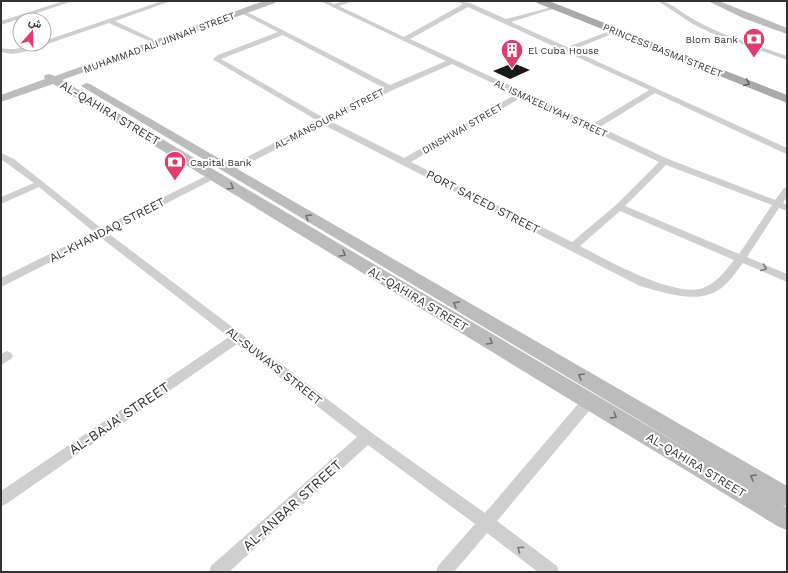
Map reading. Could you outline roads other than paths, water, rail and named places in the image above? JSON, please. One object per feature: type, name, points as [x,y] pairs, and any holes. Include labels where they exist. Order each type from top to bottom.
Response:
[{"type":"main road","name":"MUHAMMAD ALI JINNAH STREET","points":[[2,97],[151,40],[261,1]]},
{"type":"main road","name":"MUHAMMAD ALI JINNAH STREET","points":[[58,76],[272,1]]},
{"type":"main road","name":"PRINCESS BASMA STREET","points":[[540,1],[556,4],[787,88]]},
{"type":"main road","points":[[712,1],[746,16],[787,31]]},
{"type":"main road","name":"PRINCESS BASMA STREET","points":[[556,4],[615,31],[787,99]]},
{"type":"main road","points":[[2,97],[43,91],[88,93],[94,71],[121,55]]},
{"type":"main road","name":"AL-QAHIRA STREET","points":[[58,76],[786,512]]},
{"type":"main road","name":"AL-QAHIRA STREET","points":[[220,173],[589,401],[786,512]]},
{"type":"street","points":[[1,23],[70,1]]},
{"type":"street","points":[[52,41],[168,1]]},
{"type":"street","name":"AL ISMA'EELIYAH STREET","points":[[323,1],[665,161],[787,208]]},
{"type":"street","points":[[334,6],[350,1]]},
{"type":"street","points":[[460,1],[568,49],[787,151]]},
{"type":"street","points":[[661,1],[695,23],[713,32],[787,58]]},
{"type":"street","points":[[405,39],[468,4]]},
{"type":"street","points":[[507,22],[556,4]]},
{"type":"street","name":"AL-MANSOURAH STREET","points":[[243,12],[390,88]]},
{"type":"street","points":[[109,21],[151,40]]},
{"type":"street","points":[[568,49],[615,31]]},
{"type":"street","name":"PORT SA'EED STREET","points":[[282,33],[220,56],[216,59],[322,121],[644,283],[688,294],[705,292],[721,284],[787,190]]},
{"type":"street","points":[[1,50],[12,53],[15,52]]},
{"type":"street","points":[[390,88],[452,61]]},
{"type":"street","name":"AL-MANSOURAH STREET","points":[[220,173],[390,88]]},
{"type":"street","points":[[593,128],[654,90]]},
{"type":"street","name":"DINSHWAI STREET","points":[[404,162],[521,94]]},
{"type":"street","name":"AL-SUWAYS STREET","points":[[1,156],[11,161],[40,183],[101,233],[238,337],[367,438],[485,522],[551,572]]},
{"type":"street","points":[[572,248],[619,207],[665,161]]},
{"type":"street","name":"AL-KHANDAQ STREET","points":[[1,283],[220,173]]},
{"type":"street","points":[[1,201],[40,183]]},
{"type":"street","points":[[619,207],[787,278]]},
{"type":"street","name":"AL-BAJA' STREET","points":[[1,499],[238,337]]},
{"type":"street","points":[[444,572],[589,401]]},
{"type":"street","name":"AL-ANBAR STREET","points":[[217,572],[367,438]]},
{"type":"place","name":"Blom Bank","points":[[754,58]]},
{"type":"place","name":"El Cuba House","points":[[512,70]]},
{"type":"place","name":"Capital Bank","points":[[175,182]]}]
